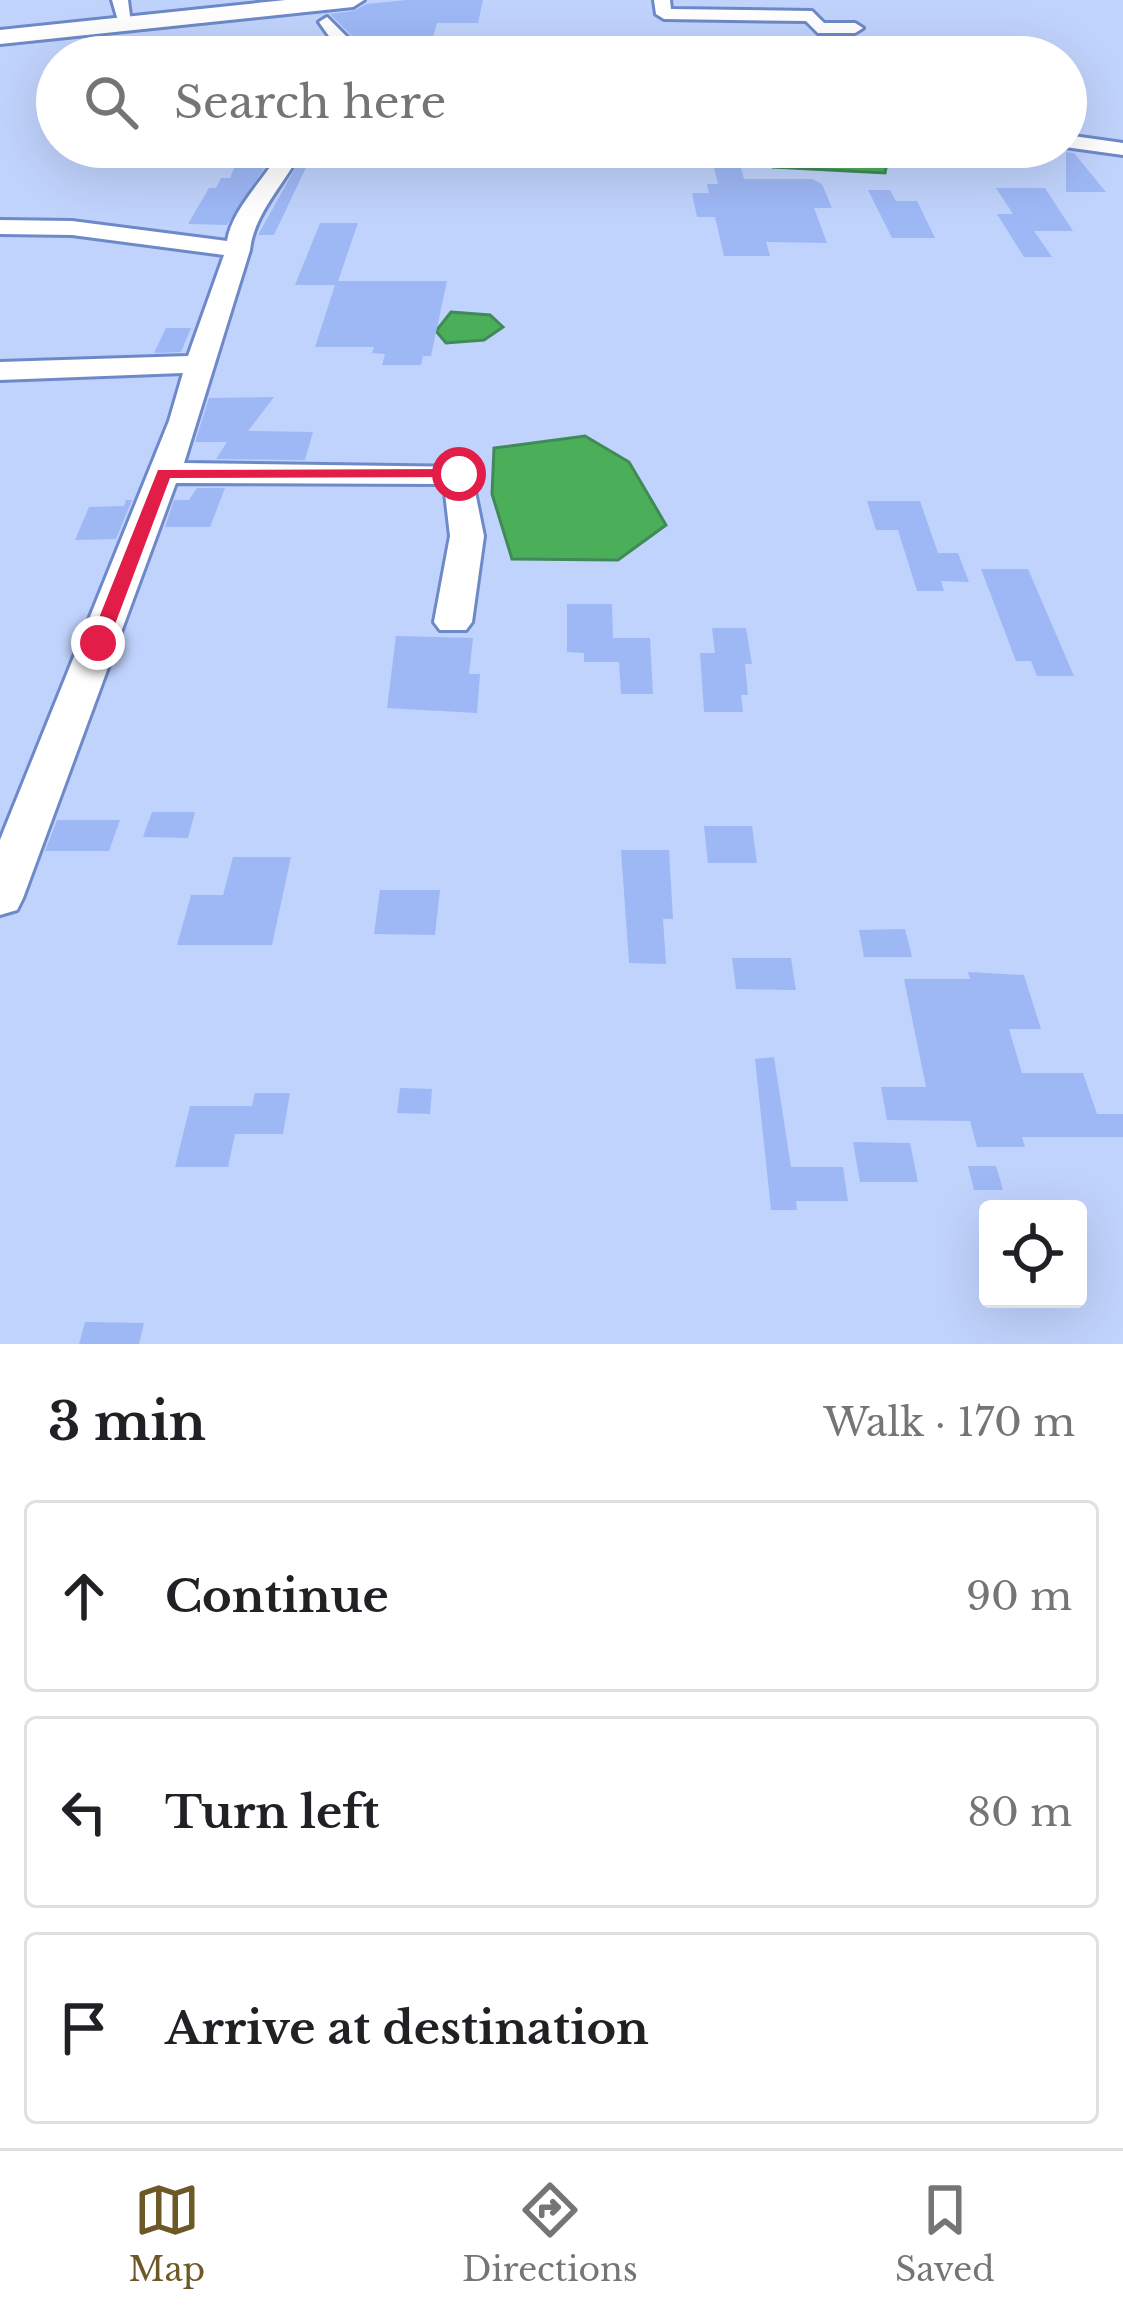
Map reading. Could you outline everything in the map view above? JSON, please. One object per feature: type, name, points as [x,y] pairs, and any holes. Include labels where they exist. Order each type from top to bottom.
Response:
[{"type":"highway","points":[[0,36],[353,0]]},
{"type":"highway","points":[[0,36],[123,10],[326,11]]},
{"type":"street","points":[[662,0],[664,14],[812,16],[818,28],[855,28]]},
{"type":"street","points":[[1087,144],[1123,149]]},
{"type":"street","points":[[0,898],[164,473],[238,250],[241,226],[282,168]]},
{"type":"street","points":[[0,227],[73,228],[238,250]]},
{"type":"street","points":[[0,371],[200,364]]},
{"type":"street","points":[[164,473],[459,474],[467,536],[453,622]]},
{"type":"shaded area","points":[[792,168],[886,168],[885,173]]},
{"type":"shaded area","points":[[451,312],[490,315],[503,327],[484,340],[446,343],[436,331]]},
{"type":"shaded area","points":[[585,436],[629,462],[666,525],[618,560],[512,559],[492,494],[494,448]]},
{"type":"building","points":[[483,0],[478,23],[437,23],[433,36],[352,36],[330,14],[367,4]]},
{"type":"building","points":[[234,168],[264,168],[227,225],[188,224],[209,188],[216,188],[221,178],[230,178]]},
{"type":"building","points":[[295,168],[306,168],[274,235],[258,235]]},
{"type":"building","points":[[714,168],[741,168],[744,179],[812,179],[822,184],[832,208],[814,208],[827,243],[766,242],[770,256],[724,256],[715,217],[697,217],[692,193],[709,193],[707,184],[718,184]]},
{"type":"building","points":[[1066,168],[1086,168],[1106,192],[1066,192]]},
{"type":"building","points":[[996,188],[1045,188],[1073,231],[1034,231],[1052,257],[1024,257],[997,214],[1013,214]]},
{"type":"building","points":[[868,190],[890,190],[896,201],[917,201],[935,238],[892,238]]},
{"type":"building","points":[[320,223],[358,223],[338,281],[447,281],[431,356],[423,356],[421,365],[382,365],[385,354],[372,353],[374,347],[315,347],[335,285],[295,285]]},
{"type":"building","points":[[166,328],[191,328],[181,352],[154,353]]},
{"type":"building","points":[[274,397],[248,431],[313,432],[305,460],[216,459],[227,442],[195,442],[209,398]]},
{"type":"building","points":[[197,488],[225,488],[210,527],[165,527],[174,500],[189,500]]},
{"type":"building","points":[[132,500],[116,539],[75,540],[89,507],[124,506]]},
{"type":"building","points":[[867,501],[920,501],[938,553],[958,553],[969,582],[941,581],[944,591],[917,591],[898,530],[876,530]]},
{"type":"building","points":[[981,569],[1028,569],[1074,676],[1037,676],[1031,661],[1016,661]]},
{"type":"building","points":[[567,604],[612,604],[613,638],[650,638],[653,694],[621,694],[619,662],[584,662],[584,653],[567,652]]},
{"type":"building","points":[[712,628],[746,628],[752,664],[745,664],[748,695],[741,695],[743,712],[704,712],[700,653],[715,653]]},
{"type":"building","points":[[396,636],[473,638],[469,674],[480,674],[477,713],[387,708]]},
{"type":"building","points":[[152,812],[195,812],[188,838],[143,837]]},
{"type":"building","points":[[57,820],[120,820],[109,851],[45,851]]},
{"type":"building","points":[[704,826],[752,826],[757,863],[708,863]]},
{"type":"building","points":[[621,850],[669,850],[673,919],[663,919],[666,964],[629,963]]},
{"type":"building","points":[[233,857],[291,857],[272,945],[177,945],[191,895],[223,895]]},
{"type":"building","points":[[380,890],[440,890],[435,935],[374,934]]},
{"type":"building","points":[[905,929],[912,957],[864,957],[859,930]]},
{"type":"building","points":[[732,958],[791,958],[796,990],[736,989]]},
{"type":"building","points":[[968,972],[1024,975],[1041,1029],[1009,1029],[1022,1073],[1083,1073],[1097,1114],[1123,1114],[1123,1137],[1022,1137],[1025,1147],[977,1147],[970,1121],[887,1120],[881,1087],[926,1087],[904,979],[970,979]]},
{"type":"building","points":[[774,1057],[791,1167],[843,1167],[848,1201],[796,1201],[797,1210],[771,1210],[755,1059]]},
{"type":"building","points":[[400,1088],[432,1089],[430,1114],[397,1113]]},
{"type":"building","points":[[255,1093],[290,1093],[283,1134],[235,1134],[228,1167],[175,1167],[190,1106],[252,1106]]},
{"type":"building","points":[[853,1142],[910,1143],[918,1182],[860,1182]]},
{"type":"building","points":[[968,1166],[996,1166],[1003,1190],[974,1190]]},
{"type":"building","points":[[85,1322],[144,1323],[139,1344],[79,1344]]},
{"type":"route","points":[[98,643],[164,473],[459,474]]}]
